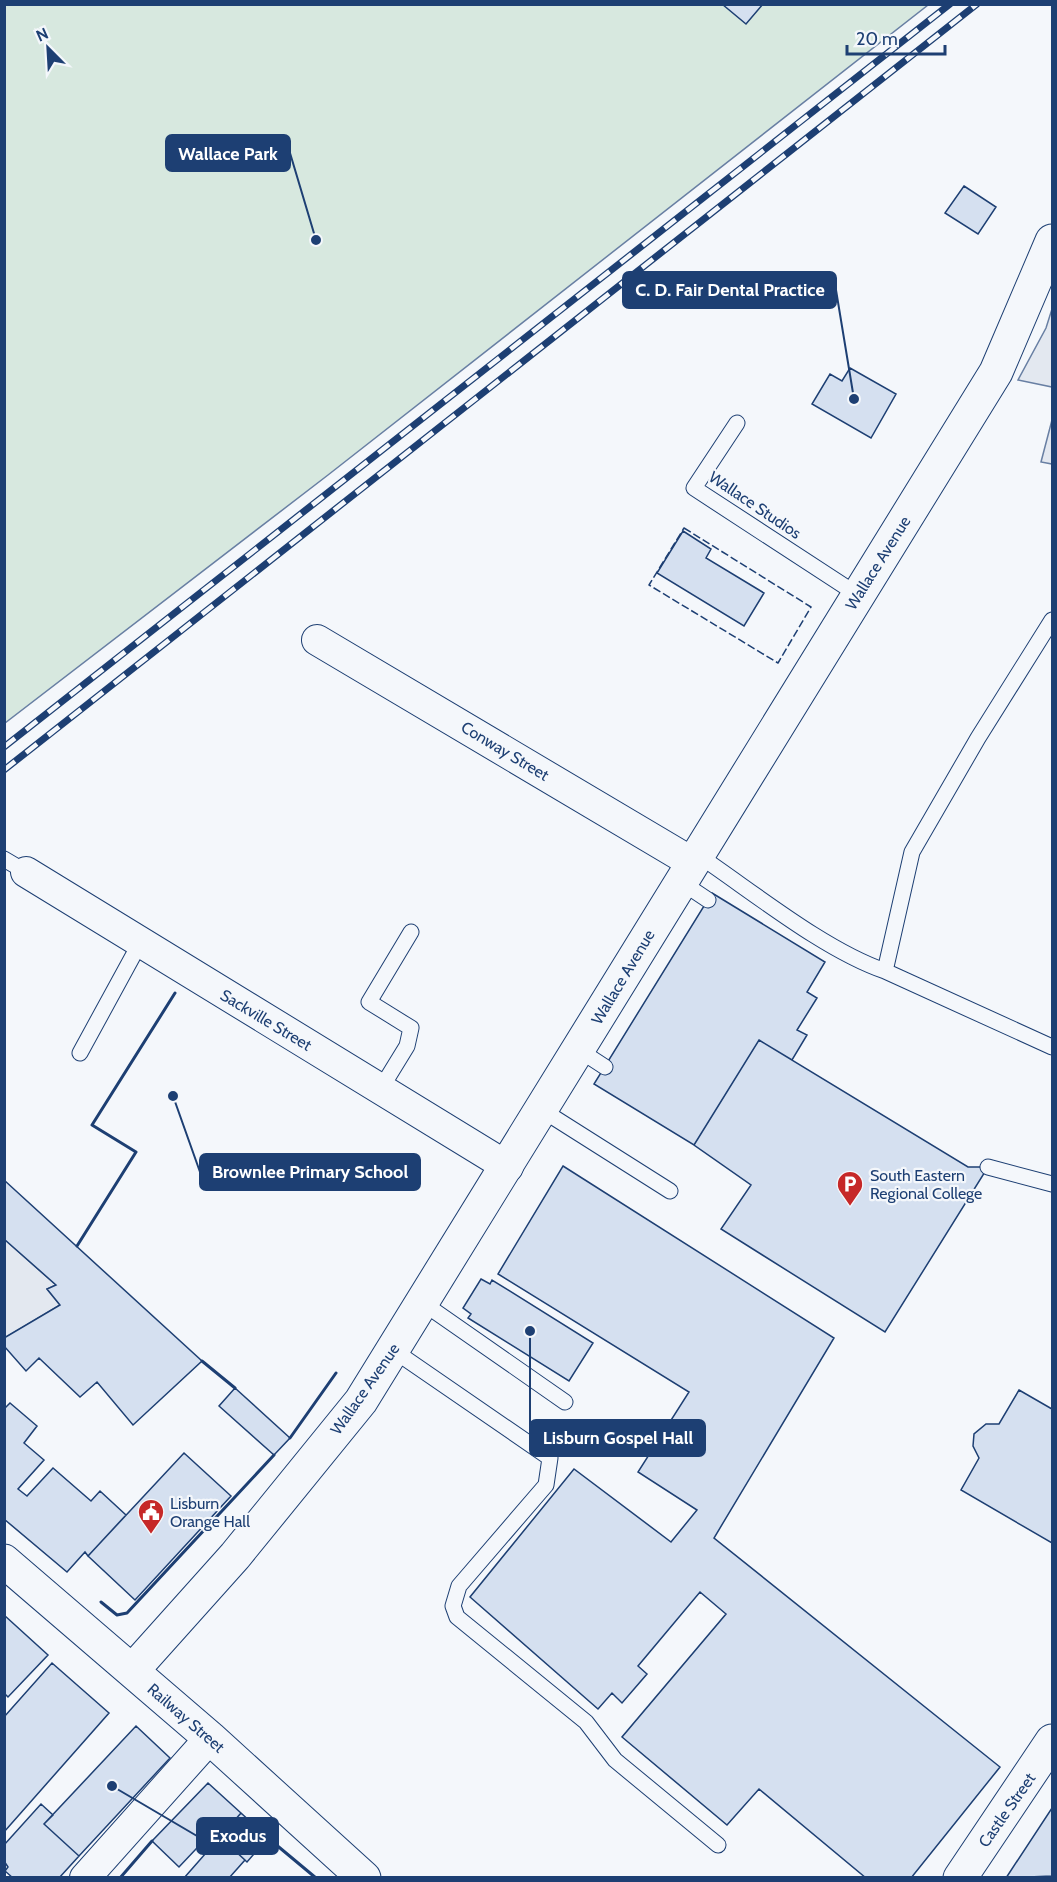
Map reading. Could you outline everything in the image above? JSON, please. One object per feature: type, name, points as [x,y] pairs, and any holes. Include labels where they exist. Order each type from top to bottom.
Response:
[{"type":"main road","name":"Wallace Avenue","points":[[132,1671],[286,1495],[361,1401],[542,1110],[592,1058],[695,875],[858,595],[996,372],[1051,249]]},
{"type":"main road","name":"Railway Street","points":[[4,1561],[210,1738],[364,1878]]},
{"type":"main road","name":"Castle Street","points":[[960,1878],[1053,1741]]},
{"type":"street","name":"Conway Street","points":[[317,640],[695,875]]},
{"type":"street","name":"Sackville Street","points":[[15,866],[508,1167]]},
{"type":"street","points":[[85,1878],[210,1738]]},
{"type":"lane","name":"Wallace Studios","points":[[737,423],[694,488],[858,595]]},
{"type":"lane","points":[[885,971],[912,852],[978,738],[1051,626]]},
{"type":"lane","points":[[695,875],[858,960],[1053,1047]]},
{"type":"lane","points":[[380,1089],[407,1046],[411,1028],[369,1002],[411,932]]},
{"type":"lane","points":[[80,1053],[140,943]]},
{"type":"lane","points":[[542,1110],[670,1191]]},
{"type":"lane","points":[[988,1167],[1053,1184]]},
{"type":"lane","points":[[423,1303],[564,1402]]},
{"type":"lane","points":[[393,1350],[550,1458],[546,1485],[459,1586],[453,1606],[457,1617],[586,1722],[615,1760],[718,1845]]},
{"type":"shaded area","points":[[5,5],[928,5],[328,475],[5,723]]},
{"type":"shaded area","points":[[1052,309],[1052,387],[1018,380],[1046,328]]},
{"type":"shaded area","points":[[1052,420],[1052,464],[1041,462]]},
{"type":"shaded area","points":[[4,1239],[56,1285],[47,1289],[60,1305],[5,1338]]},
{"type":"building","points":[[722,4],[763,4],[746,24]]},
{"type":"building","points":[[964,186],[996,207],[978,234],[945,213]]},
{"type":"building","points":[[850,368],[896,394],[871,438],[812,404],[830,374],[842,381]]},
{"type":"building","points":[[683,531],[711,549],[706,558],[764,593],[744,626],[657,573]]},
{"type":"building","points":[[712,893],[825,962],[807,992],[817,998],[797,1030],[807,1035],[792,1060],[759,1040],[694,1145],[594,1084]]},
{"type":"building","name":"South Eastern Regional College","points":[[759,1040],[968,1167],[988,1167],[885,1332],[721,1229],[751,1185],[694,1145]]},
{"type":"building","points":[[563,1166],[834,1338],[714,1538],[1000,1767],[911,1878],[866,1878],[759,1789],[727,1825],[622,1737],[726,1614],[700,1592],[638,1666],[647,1674],[622,1703],[612,1693],[598,1709],[470,1597],[574,1469],[671,1542],[697,1510],[638,1472],[689,1392],[498,1274]]},
{"type":"building","points":[[4,1180],[202,1361],[133,1425],[97,1382],[80,1397],[39,1358],[26,1371],[4,1346],[4,1338],[60,1305],[47,1289],[56,1285],[4,1239]]},
{"type":"building","points":[[481,1279],[490,1284],[492,1280],[593,1343],[569,1381],[468,1318],[471,1314],[463,1308]]},
{"type":"building","points":[[235,1388],[290,1438],[274,1455],[219,1406]]},
{"type":"building","points":[[1019,1390],[1052,1409],[1052,1543],[961,1490],[979,1458],[973,1446],[974,1434],[986,1424],[999,1424]]},
{"type":"building","points":[[10,1403],[37,1426],[24,1443],[44,1460],[18,1489],[27,1496],[53,1468],[91,1501],[100,1491],[126,1515],[88,1556],[85,1552],[67,1572],[4,1519],[4,1409]]},
{"type":"building","name":"Lisburn Orange Hall","points":[[184,1453],[231,1496],[135,1600],[88,1556]]},
{"type":"building","points":[[4,1615],[48,1655],[8,1697],[4,1693]]},
{"type":"building","points":[[52,1663],[109,1713],[4,1832],[4,1717]]},
{"type":"building","points":[[136,1726],[170,1758],[79,1856],[44,1824]]},
{"type":"building","points":[[208,1783],[241,1813],[220,1837],[213,1831],[179,1867],[152,1841]]},
{"type":"building","points":[[41,1804],[53,1815],[44,1824],[79,1856],[59,1878],[13,1878],[5,1871],[8,1867],[4,1861],[4,1845]]},
{"type":"building","points":[[1052,1808],[1052,1876],[1006,1878]]},
{"type":"building","points":[[241,1813],[268,1838],[247,1862],[220,1837]]},
{"type":"building","points":[[220,1837],[245,1860],[229,1878],[184,1878]]},
{"type":"railway","points":[[4,747],[950,4]]},
{"type":"railway","points":[[4,770],[977,4]]},
{"type":"fence","points":[[684,528],[811,607],[778,663],[649,585],[684,528]]},
{"type":"wall","points":[[77,1246],[136,1152],[92,1125],[175,993]]},
{"type":"wall","points":[[202,1361],[235,1388]]},
{"type":"wall","points":[[290,1438],[336,1373]]},
{"type":"wall","points":[[101,1602],[117,1615],[127,1613],[274,1455]]},
{"type":"wall","points":[[268,1838],[316,1878]]},
{"type":"wall","points":[[120,1878],[152,1841]]},
{"type":"place","name":"Wallace Park","points":[[316,240]]},
{"type":"place","name":"C. D. Fair Dental Practice","points":[[854,399]]},
{"type":"place","name":"Brownlee Primary School","points":[[173,1096]]},
{"type":"place","name":"South Eastern Regional College","points":[[850,1207]]},
{"type":"place","name":"Lisburn Gospel Hall","points":[[530,1331]]},
{"type":"place","name":"Lisburn Orange Hall","points":[[151,1535]]},
{"type":"place","name":"Exodus","points":[[112,1786]]}]
